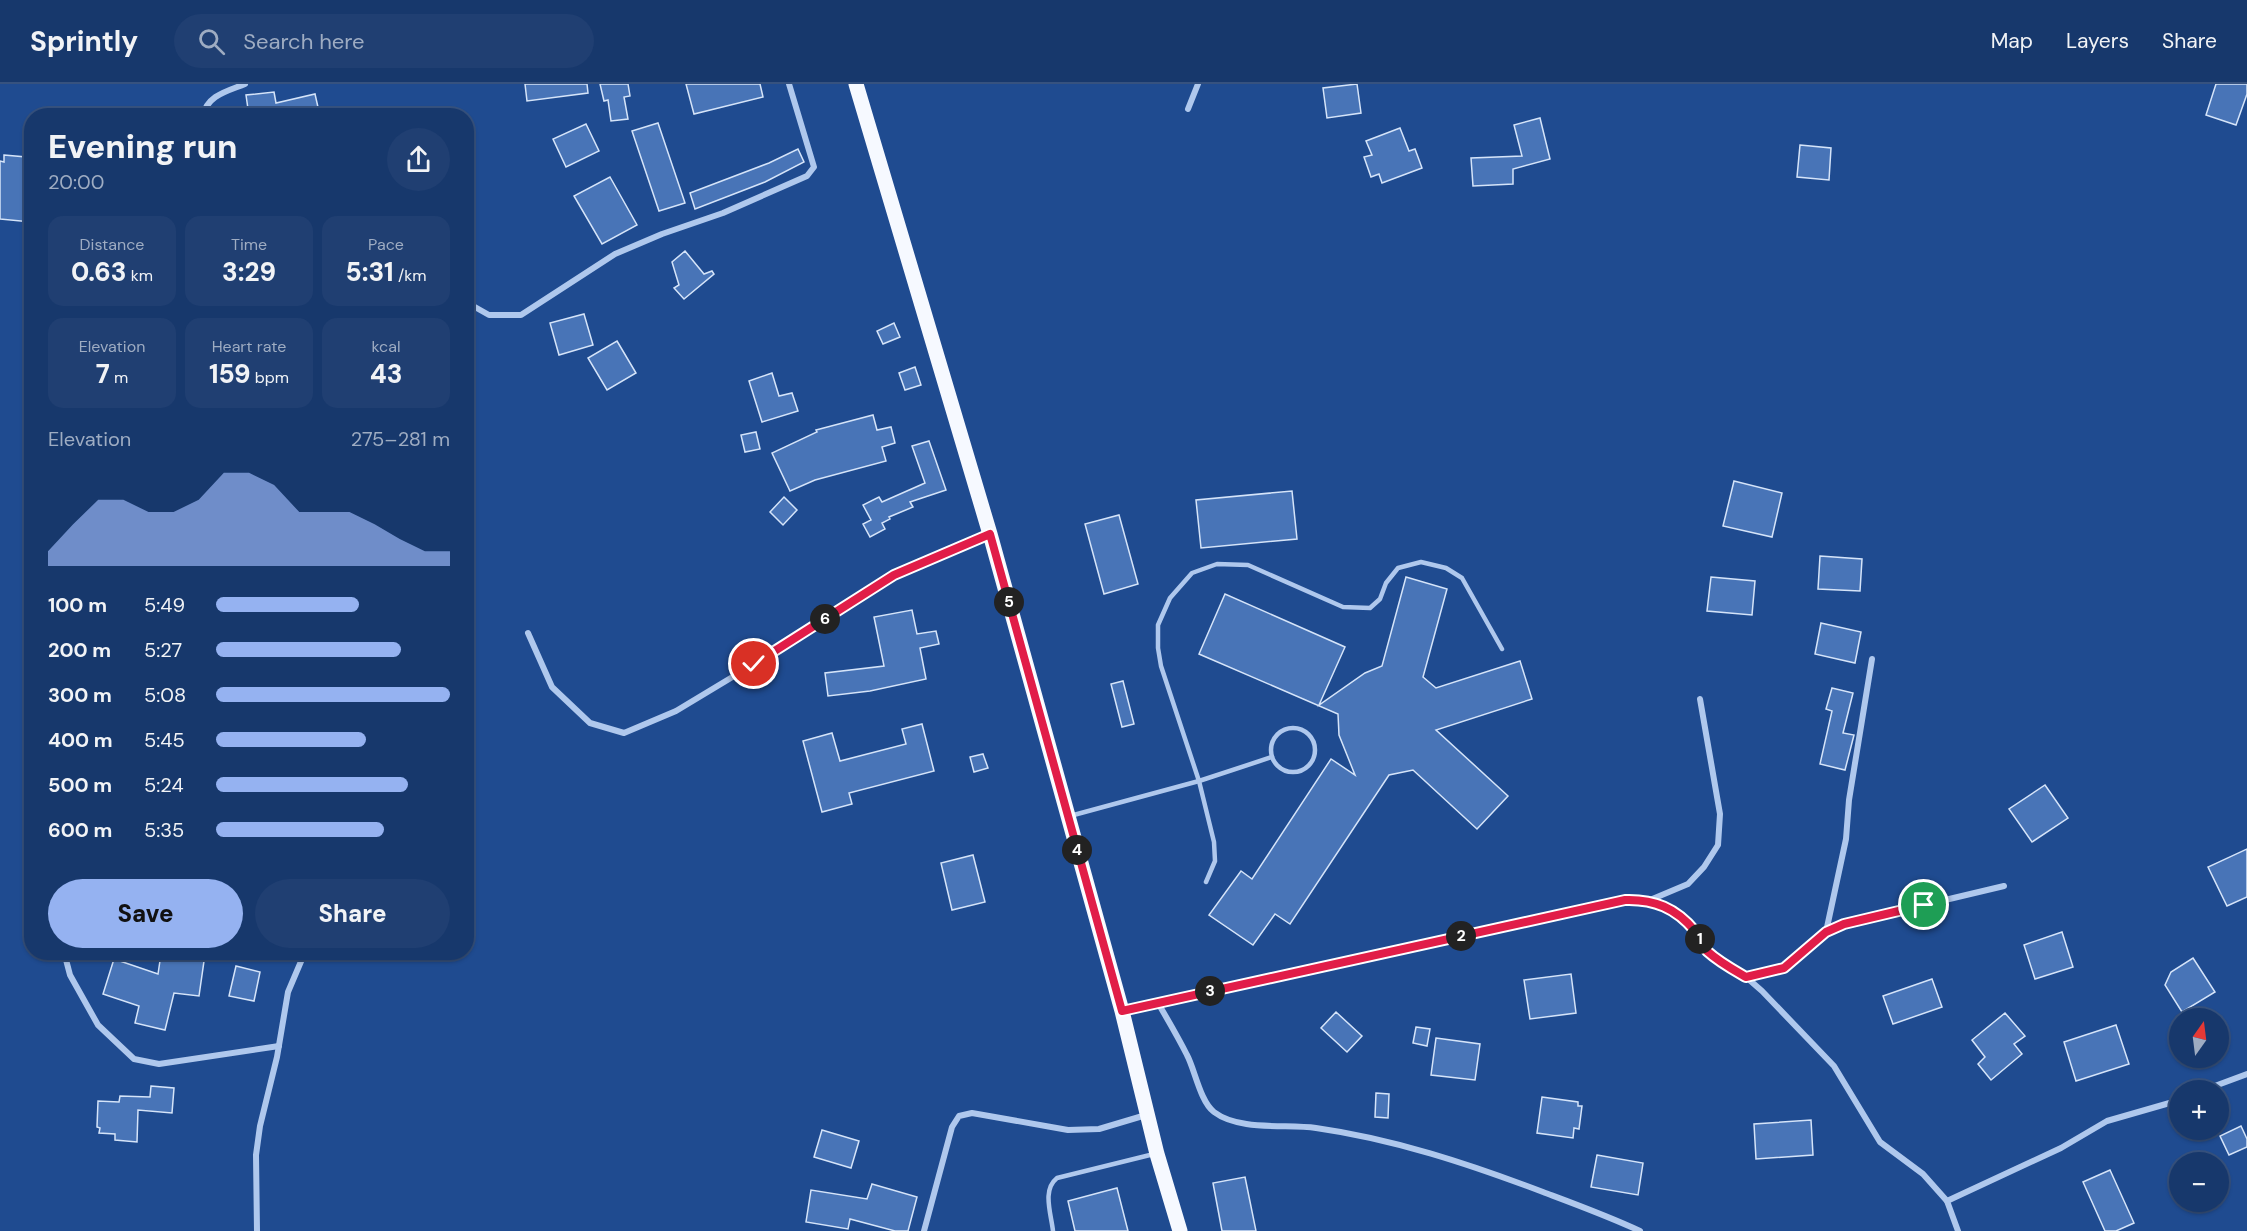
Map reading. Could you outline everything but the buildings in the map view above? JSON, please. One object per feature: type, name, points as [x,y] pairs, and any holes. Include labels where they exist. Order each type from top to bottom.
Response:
[{"type":"main road","points":[[856,84],[990,534],[1122,1011],[1157,1154],[1180,1231]]},
{"type":"street","points":[[207,108],[217,95],[245,84]]},
{"type":"street","points":[[474,307],[489,315],[521,315],[615,254],[662,234],[723,213],[807,176],[814,167],[789,84]]},
{"type":"street","points":[[1188,109],[1198,84]]},
{"type":"street","points":[[528,633],[552,687],[590,723],[624,733],[676,711],[894,575],[990,534]]},
{"type":"street","points":[[1826,932],[1846,839],[1849,800],[1872,659]]},
{"type":"street","points":[[1122,1011],[1625,900],[1650,900],[1688,884],[1704,867],[1718,845],[1720,814],[1700,699]]},
{"type":"street","points":[[1746,977],[1784,968],[1826,932],[1844,924],[2004,886]]},
{"type":"street","points":[[1650,900],[1675,911],[1696,932],[1704,948],[1718,961],[1746,977],[1762,991],[1834,1066],[1880,1142],[1923,1174],[1947,1201],[1958,1231]]},
{"type":"street","points":[[66,960],[70,975],[98,1025],[134,1059],[159,1064],[279,1046]]},
{"type":"street","points":[[257,1231],[256,1155],[260,1126],[279,1046],[288,992],[302,960]]},
{"type":"street","points":[[1158,1003],[1188,1056],[1204,1098],[1212,1111],[1227,1119],[1258,1125],[1332,1130],[1386,1142],[1480,1168],[1640,1231]]},
{"type":"street","points":[[2229,1081],[2247,1074]]},
{"type":"street","points":[[1947,1201],[2061,1148],[2107,1121],[2169,1103]]},
{"type":"street","points":[[924,1231],[952,1127],[959,1116],[972,1113],[1068,1130],[1099,1129],[1147,1115]]},
{"type":"lane","points":[[1206,882],[1215,861],[1214,842],[1198,781],[1161,666],[1158,648],[1158,626],[1170,598],[1192,573],[1217,564],[1248,566],[1343,607],[1370,608],[1380,599],[1386,583],[1398,568],[1421,562],[1446,568],[1462,578],[1502,649]]},
{"type":"lane","points":[[1288,728],[1301,729],[1311,737],[1315,748],[1313,761],[1304,769],[1291,772],[1279,767],[1272,757],[1271,745],[1277,734],[1288,728]]},
{"type":"lane","points":[[1068,816],[1198,781],[1272,757]]},
{"type":"lane","points":[[1053,1231],[1048,1191],[1050,1183],[1057,1178],[1157,1154]]},
{"type":"route","points":[[754,664],[894,575],[990,534],[1122,1011],[1635,899],[1650,900],[1675,911],[1696,932],[1704,948],[1718,961],[1746,977],[1784,968],[1826,932],[1844,924],[1924,905]]}]
